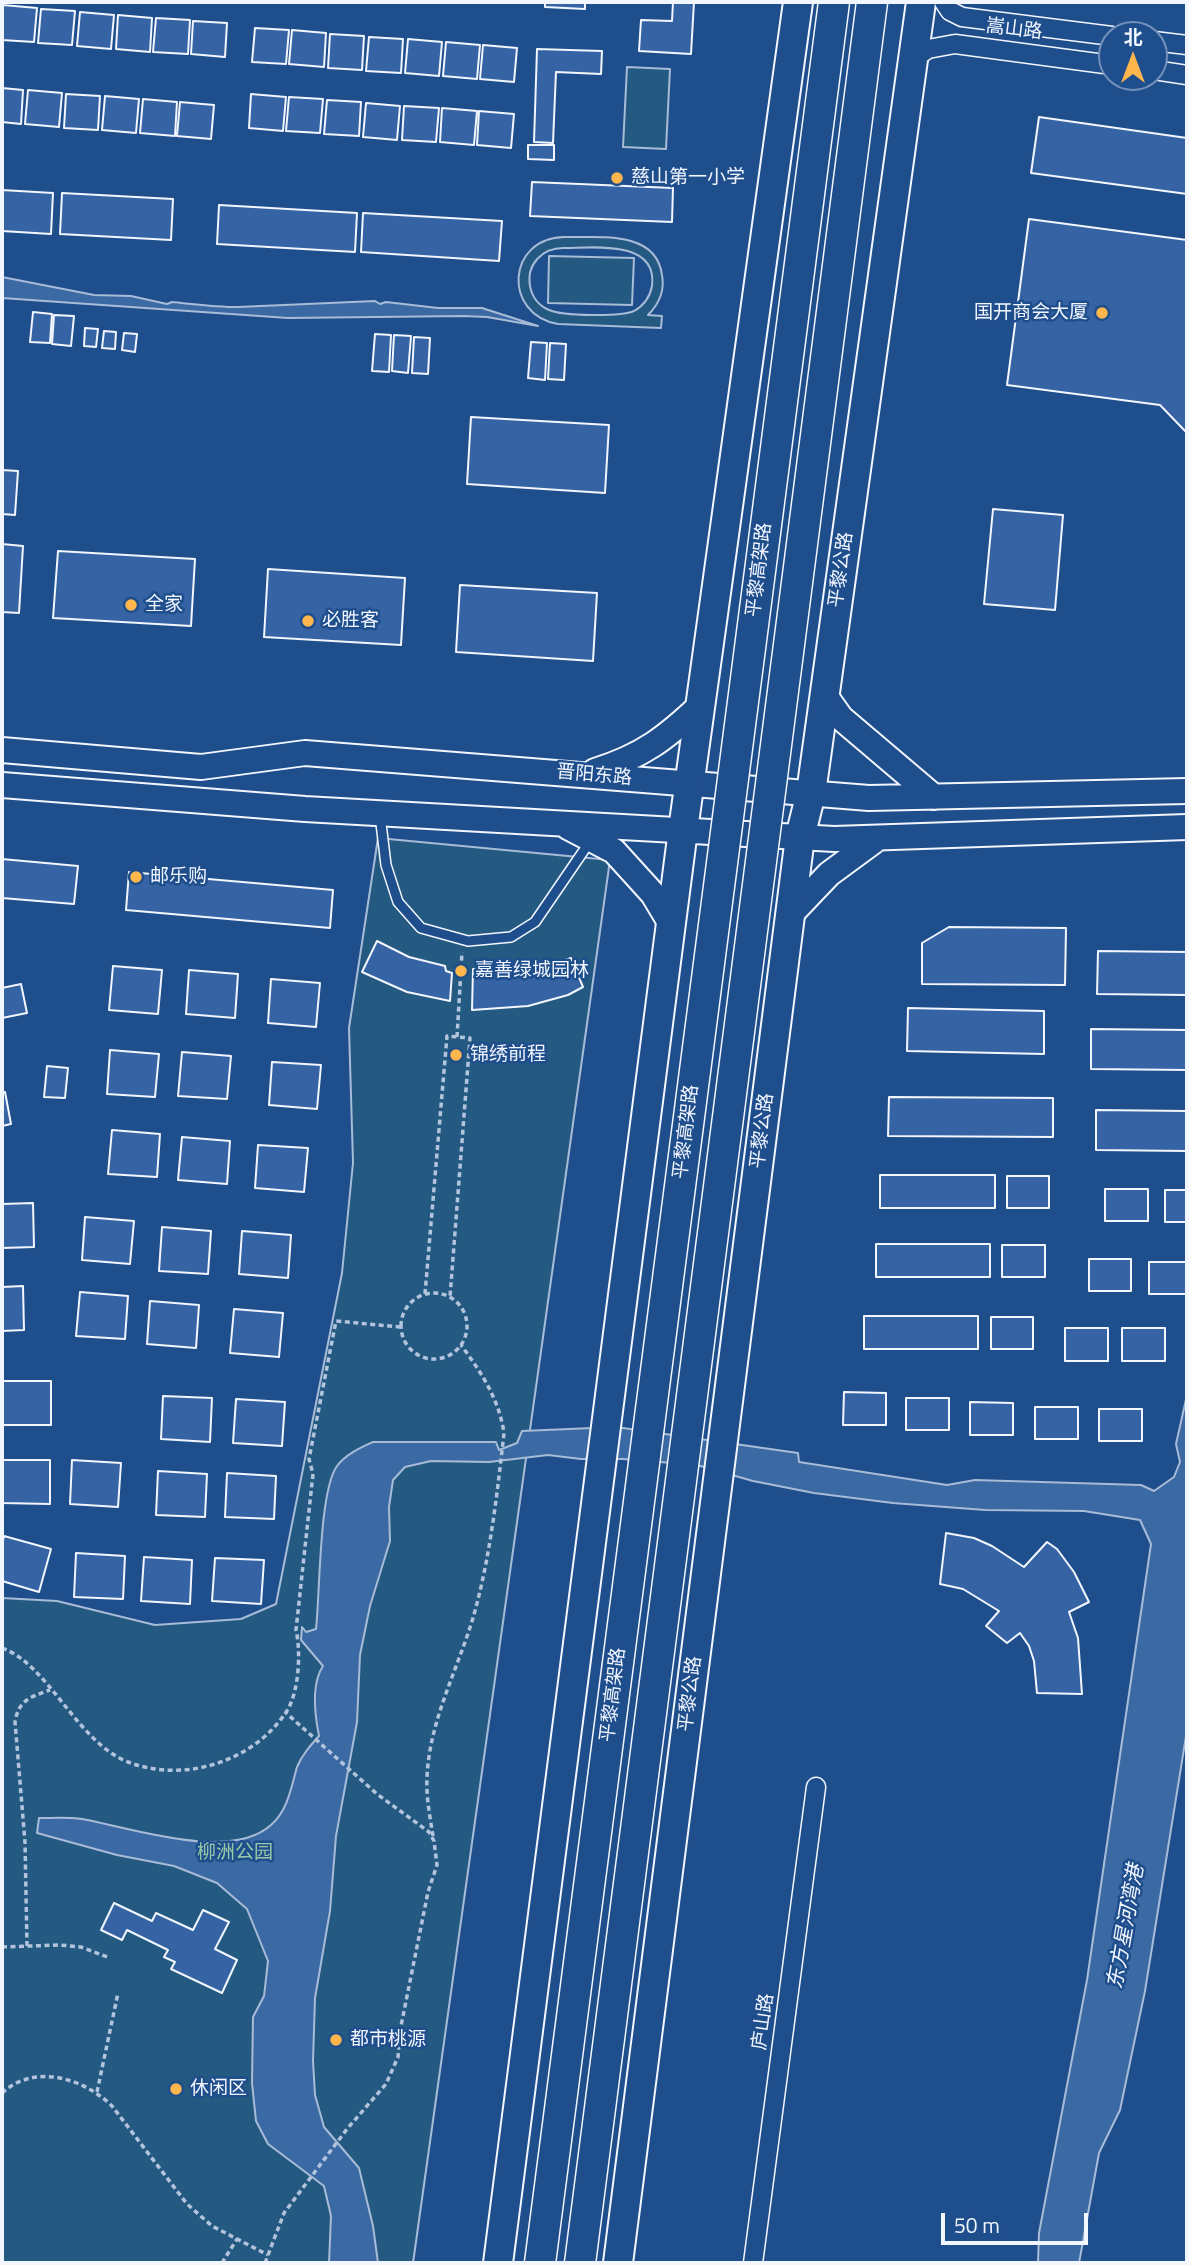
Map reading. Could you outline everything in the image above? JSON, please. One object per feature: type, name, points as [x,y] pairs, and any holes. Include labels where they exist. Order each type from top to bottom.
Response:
[{"type":"highway","name":"平黎高架路","points":[[540,2263],[834,2]]},
{"type":"highway","name":"平黎高架路","points":[[580,2263],[872,2]]},
{"type":"main road","points":[[498,2263],[683,830],[798,2]]},
{"type":"main road","name":"平黎公路","points":[[618,2263],[800,837],[811,793],[921,2]]},
{"type":"main road","points":[[824,694],[841,718],[934,797]]},
{"type":"main road","points":[[581,775],[625,761],[671,734],[702,704]]},
{"type":"main road","name":"晋阳东路","points":[[2,750],[201,767],[305,753],[869,798],[1187,791]]},
{"type":"main road","points":[[2,785],[380,813],[800,837],[878,838],[1187,827]]},
{"type":"main road","points":[[561,824],[614,851],[653,894],[671,924]]},
{"type":"main road","points":[[790,915],[829,874],[878,838]]},
{"type":"street","name":"嵩山路","points":[[944,2],[950,11],[962,17],[1098,34]]},
{"type":"street","points":[[1168,43],[1187,46]]},
{"type":"street","name":"嵩山路","points":[[913,59],[928,49],[955,44],[1098,63]]},
{"type":"street","points":[[1168,72],[1187,75]]},
{"type":"street","name":"庐山路","points":[[753,2263],[816,1787]]},
{"type":"lane","points":[[380,813],[386,865],[398,902],[421,928],[463,940],[511,937],[535,922],[591,839]]},
{"type":"path","points":[[457,1037],[463,940]]},
{"type":"path","points":[[425,1294],[447,1036],[470,1038],[450,1297]]},
{"type":"path","points":[[436,1293],[450,1297],[463,1310],[467,1320],[467,1331],[461,1345],[448,1357],[438,1360],[416,1355],[402,1338],[400,1327],[407,1306],[425,1294],[436,1293]]},
{"type":"path","points":[[2,1648],[13,1652],[30,1666],[68,1711],[103,1745],[126,1761],[165,1770],[191,1770],[221,1763],[248,1749],[271,1731],[289,1706],[299,1668],[296,1630],[313,1474],[309,1459],[336,1321],[400,1327]]},
{"type":"path","points":[[265,2263],[284,2213],[347,2129],[386,2084],[398,2057],[400,2031],[428,1892],[437,1865],[427,1779],[430,1750],[483,1576],[504,1433],[501,1416],[482,1373],[461,1345]]},
{"type":"path","points":[[27,1946],[25,1829],[15,1721],[17,1710],[27,1699],[50,1690]]},
{"type":"path","points":[[285,1712],[377,1794],[429,1832],[434,1841]]},
{"type":"path","points":[[2,1947],[81,1947],[110,1958]]},
{"type":"path","points":[[97,2092],[118,1993]]},
{"type":"path","points":[[2,2092],[12,2083],[31,2076],[72,2081],[97,2092],[112,2106],[187,2204],[212,2226],[268,2255]]},
{"type":"path","points":[[222,2263],[237,2239]]},
{"type":"green space","points":[[627,67],[670,69],[666,149],[623,147]]},
{"type":"green space","points":[[564,237],[608,237],[637,243],[649,250],[657,260],[663,286],[660,297],[648,315],[662,316],[661,328],[558,324],[540,317],[527,306],[520,292],[519,277],[522,262],[531,250],[545,241]],"holes":[[[575,248],[621,249],[645,260],[651,271],[652,286],[646,301],[634,311],[605,315],[566,314],[542,306],[534,297],[530,286],[533,264],[549,251]]]},
{"type":"green space","points":[[549,256],[634,258],[632,305],[548,303]]},
{"type":"green space","name":"柳洲公园","points":[[378,838],[610,860],[413,2263],[2,2263],[2,1598],[57,1601],[155,1625],[241,1619],[276,1604],[342,1273],[353,1163],[349,1028]]},
{"type":"water","points":[[2,277],[94,295],[131,296],[167,304],[172,302],[238,307],[375,301],[380,304],[386,302],[438,308],[482,308],[538,326],[487,317],[288,318],[2,298]]},
{"type":"water","name":"东方星河湾港","points":[[1187,1395],[1187,1730],[1145,1991],[1120,2110],[1099,2153],[1079,2263],[1038,2263],[1039,2233],[1087,1980],[1151,1544],[1140,1520],[1084,1511],[985,1510],[893,1503],[814,1493],[753,1481],[697,1465],[623,1459],[581,1459],[548,1455],[489,1462],[431,1461],[405,1467],[393,1480],[389,1507],[390,1541],[370,1606],[360,1655],[357,1722],[336,1836],[330,1911],[315,1998],[315,2095],[324,2127],[359,2168],[373,2226],[378,2263],[329,2263],[331,2216],[324,2186],[268,2144],[256,2121],[252,2083],[253,2017],[264,1996],[268,1961],[247,1909],[217,1883],[174,1866],[117,1855],[37,1833],[39,1818],[72,1818],[180,1839],[231,1841],[253,1836],[277,1819],[288,1798],[299,1763],[319,1736],[315,1691],[323,1666],[301,1640],[302,1627],[306,1632],[316,1629],[323,1519],[331,1479],[337,1466],[345,1458],[373,1442],[496,1442],[499,1450],[517,1443],[522,1431],[616,1427],[798,1453],[799,1462],[947,1485],[975,1480],[1141,1485],[1154,1491],[1174,1477],[1180,1462],[1176,1444]]},
{"type":"building","points":[[545,2],[585,2],[585,9],[545,7]]},
{"type":"building","points":[[673,2],[694,2],[691,54],[639,51],[641,20],[672,21]]},
{"type":"building","points":[[3,5],[37,8],[34,42],[2,40]]},
{"type":"building","points":[[41,9],[75,11],[72,45],[38,43]]},
{"type":"building","points":[[80,12],[114,15],[111,49],[77,46]]},
{"type":"building","points":[[118,15],[152,18],[150,52],[116,49]]},
{"type":"building","points":[[156,18],[190,20],[188,54],[153,52]]},
{"type":"building","points":[[193,21],[227,23],[225,57],[191,54]]},
{"type":"building","points":[[255,28],[289,30],[286,64],[252,62]]},
{"type":"building","points":[[292,30],[326,33],[324,67],[289,64]]},
{"type":"building","points":[[330,34],[364,36],[362,70],[328,68]]},
{"type":"building","points":[[369,37],[403,39],[401,73],[366,71]]},
{"type":"building","points":[[408,39],[442,42],[439,76],[405,73]]},
{"type":"building","points":[[446,42],[480,45],[477,79],[443,76]]},
{"type":"building","points":[[483,45],[517,48],[514,82],[480,79]]},
{"type":"building","points":[[537,49],[602,51],[601,74],[556,72],[553,143],[534,142]]},
{"type":"building","points":[[2,88],[23,90],[21,124],[2,122]]},
{"type":"building","points":[[28,90],[62,93],[59,127],[25,124]]},
{"type":"building","points":[[66,94],[100,96],[98,130],[64,128]]},
{"type":"building","points":[[251,94],[286,97],[283,131],[249,128]]},
{"type":"building","points":[[105,96],[139,99],[136,133],[102,130]]},
{"type":"building","points":[[289,97],[323,99],[320,133],[286,131]]},
{"type":"building","points":[[143,99],[177,102],[175,136],[140,133]]},
{"type":"building","points":[[327,100],[361,102],[359,136],[324,134]]},
{"type":"building","points":[[180,102],[214,105],[211,139],[177,136]]},
{"type":"building","points":[[366,103],[400,106],[397,140],[363,137]]},
{"type":"building","points":[[404,106],[439,108],[436,142],[402,140]]},
{"type":"building","points":[[442,108],[477,111],[474,145],[440,142]]},
{"type":"building","points":[[479,111],[514,114],[511,148],[477,145]]},
{"type":"building","points":[[1039,117],[1187,138],[1187,194],[1031,173]]},
{"type":"building","points":[[528,145],[554,145],[554,160],[528,159]]},
{"type":"building","points":[[532,182],[673,188],[672,222],[530,216]]},
{"type":"building","points":[[2,190],[53,193],[51,234],[2,231]]},
{"type":"building","points":[[62,193],[173,199],[171,240],[60,234]]},
{"type":"building","points":[[219,205],[357,213],[355,252],[217,244]]},
{"type":"building","points":[[363,213],[502,221],[499,261],[361,252]]},
{"type":"building","name":"国开商会大厦","points":[[1029,219],[1187,240],[1187,433],[1160,405],[1007,385]]},
{"type":"building","points":[[33,312],[52,314],[50,343],[30,342]]},
{"type":"building","points":[[54,315],[74,316],[71,346],[52,344]]},
{"type":"building","points":[[85,328],[98,329],[96,347],[84,346]]},
{"type":"building","points":[[104,331],[116,332],[115,349],[102,348]]},
{"type":"building","points":[[124,333],[137,334],[135,352],[122,350]]},
{"type":"building","points":[[375,334],[391,335],[389,372],[372,371]]},
{"type":"building","points":[[394,335],[411,336],[408,373],[392,371]]},
{"type":"building","points":[[414,337],[430,338],[428,374],[412,373]]},
{"type":"building","points":[[531,342],[547,343],[545,380],[528,378]]},
{"type":"building","points":[[550,343],[566,344],[564,380],[548,379]]},
{"type":"building","points":[[471,417],[609,425],[605,493],[467,484]]},
{"type":"building","points":[[2,470],[18,471],[15,515],[2,514]]},
{"type":"building","points":[[993,509],[1063,515],[1055,610],[984,604]]},
{"type":"building","points":[[2,544],[23,546],[19,613],[2,612]]},
{"type":"building","points":[[58,551],[195,559],[191,626],[53,618]]},
{"type":"building","points":[[268,569],[405,578],[401,645],[264,637]]},
{"type":"building","points":[[460,585],[597,593],[593,661],[456,652]]},
{"type":"building","points":[[2,859],[78,866],[74,904],[2,898]]},
{"type":"building","points":[[129,872],[333,890],[330,928],[126,910]]},
{"type":"building","points":[[949,927],[1066,928],[1065,985],[922,984],[922,943]]},
{"type":"building","points":[[377,941],[409,957],[445,966],[446,971],[452,973],[450,1001],[407,992],[362,972]]},
{"type":"building","points":[[1098,951],[1187,952],[1187,995],[1097,994]]},
{"type":"building","points":[[571,958],[583,987],[568,995],[528,1006],[472,1010],[473,969],[495,972],[525,970],[541,968]]},
{"type":"building","points":[[113,966],[162,970],[158,1014],[109,1010]]},
{"type":"building","points":[[189,970],[238,974],[235,1018],[186,1014]]},
{"type":"building","points":[[271,979],[320,983],[316,1027],[268,1023]]},
{"type":"building","points":[[21,984],[27,1013],[2,1018],[2,988]]},
{"type":"building","points":[[908,1008],[1044,1011],[1044,1054],[907,1051]]},
{"type":"building","points":[[1091,1029],[1187,1030],[1187,1070],[1091,1069]]},
{"type":"building","points":[[110,1050],[159,1054],[155,1097],[107,1094]]},
{"type":"building","points":[[182,1052],[231,1056],[227,1099],[178,1096]]},
{"type":"building","points":[[272,1062],[321,1065],[317,1109],[269,1105]]},
{"type":"building","points":[[47,1066],[68,1068],[65,1098],[44,1097]]},
{"type":"building","points":[[5,1092],[11,1124],[2,1126],[2,1093]]},
{"type":"building","points":[[889,1097],[1053,1098],[1053,1137],[888,1136]]},
{"type":"building","points":[[1096,1110],[1187,1111],[1187,1151],[1096,1150]]},
{"type":"building","points":[[112,1130],[160,1134],[157,1177],[108,1174]]},
{"type":"building","points":[[182,1137],[230,1141],[227,1184],[178,1180]]},
{"type":"building","points":[[258,1145],[308,1148],[304,1192],[255,1188]]},
{"type":"building","points":[[880,1175],[995,1175],[995,1208],[880,1208]]},
{"type":"building","points":[[1007,1176],[1049,1176],[1049,1208],[1007,1208]]},
{"type":"building","points":[[1105,1189],[1148,1189],[1148,1221],[1105,1221]]},
{"type":"building","points":[[1165,1190],[1187,1190],[1187,1222],[1165,1222]]},
{"type":"building","points":[[33,1203],[34,1247],[2,1248],[2,1204]]},
{"type":"building","points":[[85,1217],[134,1221],[130,1264],[82,1260]]},
{"type":"building","points":[[162,1227],[211,1231],[208,1274],[159,1271]]},
{"type":"building","points":[[242,1231],[291,1235],[288,1278],[239,1274]]},
{"type":"building","points":[[876,1244],[990,1244],[990,1277],[876,1277]]},
{"type":"building","points":[[1002,1245],[1045,1245],[1045,1277],[1002,1277]]},
{"type":"building","points":[[1089,1259],[1131,1259],[1131,1291],[1089,1291]]},
{"type":"building","points":[[1149,1262],[1187,1262],[1187,1294],[1149,1294]]},
{"type":"building","points":[[23,1286],[24,1330],[2,1331],[2,1287]]},
{"type":"building","points":[[80,1292],[128,1296],[125,1339],[76,1336]]},
{"type":"building","points":[[150,1301],[199,1305],[196,1348],[147,1344]]},
{"type":"building","points":[[234,1309],[283,1313],[279,1357],[230,1353]]},
{"type":"building","points":[[864,1316],[978,1316],[978,1349],[864,1349]]},
{"type":"building","points":[[991,1317],[1033,1317],[1033,1349],[991,1349]]},
{"type":"building","points":[[1065,1328],[1108,1328],[1108,1361],[1065,1361]]},
{"type":"building","points":[[1122,1328],[1165,1328],[1165,1361],[1122,1361]]},
{"type":"building","points":[[2,1381],[51,1381],[51,1425],[2,1425]]},
{"type":"building","points":[[844,1392],[886,1393],[886,1425],[843,1425]]},
{"type":"building","points":[[163,1396],[212,1398],[210,1442],[161,1439]]},
{"type":"building","points":[[906,1398],[949,1398],[949,1430],[906,1430]]},
{"type":"building","points":[[236,1399],[285,1402],[282,1446],[233,1443]]},
{"type":"building","points":[[970,1402],[1013,1403],[1013,1435],[970,1435]]},
{"type":"building","points":[[1035,1407],[1078,1407],[1078,1439],[1035,1439]]},
{"type":"building","points":[[1099,1409],[1142,1409],[1142,1441],[1099,1441]]},
{"type":"building","points":[[2,1460],[50,1460],[50,1504],[2,1503]]},
{"type":"building","points":[[72,1460],[121,1463],[118,1507],[70,1504]]},
{"type":"building","points":[[158,1471],[207,1474],[205,1517],[156,1515]]},
{"type":"building","points":[[227,1473],[276,1476],[274,1519],[225,1517]]},
{"type":"building","points":[[946,1533],[974,1538],[992,1546],[1024,1567],[1047,1542],[1057,1549],[1074,1572],[1089,1602],[1069,1612],[1078,1638],[1082,1694],[1037,1693],[1034,1661],[1029,1646],[1020,1633],[1007,1643],[986,1626],[999,1611],[963,1589],[940,1584]]},
{"type":"building","points":[[4,1536],[51,1549],[39,1592],[2,1581]]},
{"type":"building","points":[[76,1553],[125,1556],[123,1599],[74,1597]]},
{"type":"building","points":[[144,1557],[192,1560],[190,1604],[141,1601]]},
{"type":"building","points":[[215,1558],[264,1560],[261,1604],[212,1601]]},
{"type":"building","points":[[114,1903],[152,1921],[156,1913],[193,1930],[203,1910],[229,1922],[215,1949],[237,1960],[222,1993],[171,1969],[175,1962],[164,1957],[168,1950],[127,1930],[122,1940],[101,1930]]},
{"type":"place","name":"慈山第一小学","points":[[617,178]]},
{"type":"place","name":"国开商会大厦","points":[[1102,313]]},
{"type":"place","name":"全家","points":[[131,605]]},
{"type":"place","name":"必胜客","points":[[308,621]]},
{"type":"place","name":"邮乐购","points":[[136,877]]},
{"type":"place","name":"嘉善绿城园林","points":[[461,971]]},
{"type":"place","name":"锦绣前程","points":[[456,1055]]},
{"type":"place","name":"都市桃源","points":[[336,2040]]},
{"type":"place","name":"休闲区","points":[[176,2089]]}]
